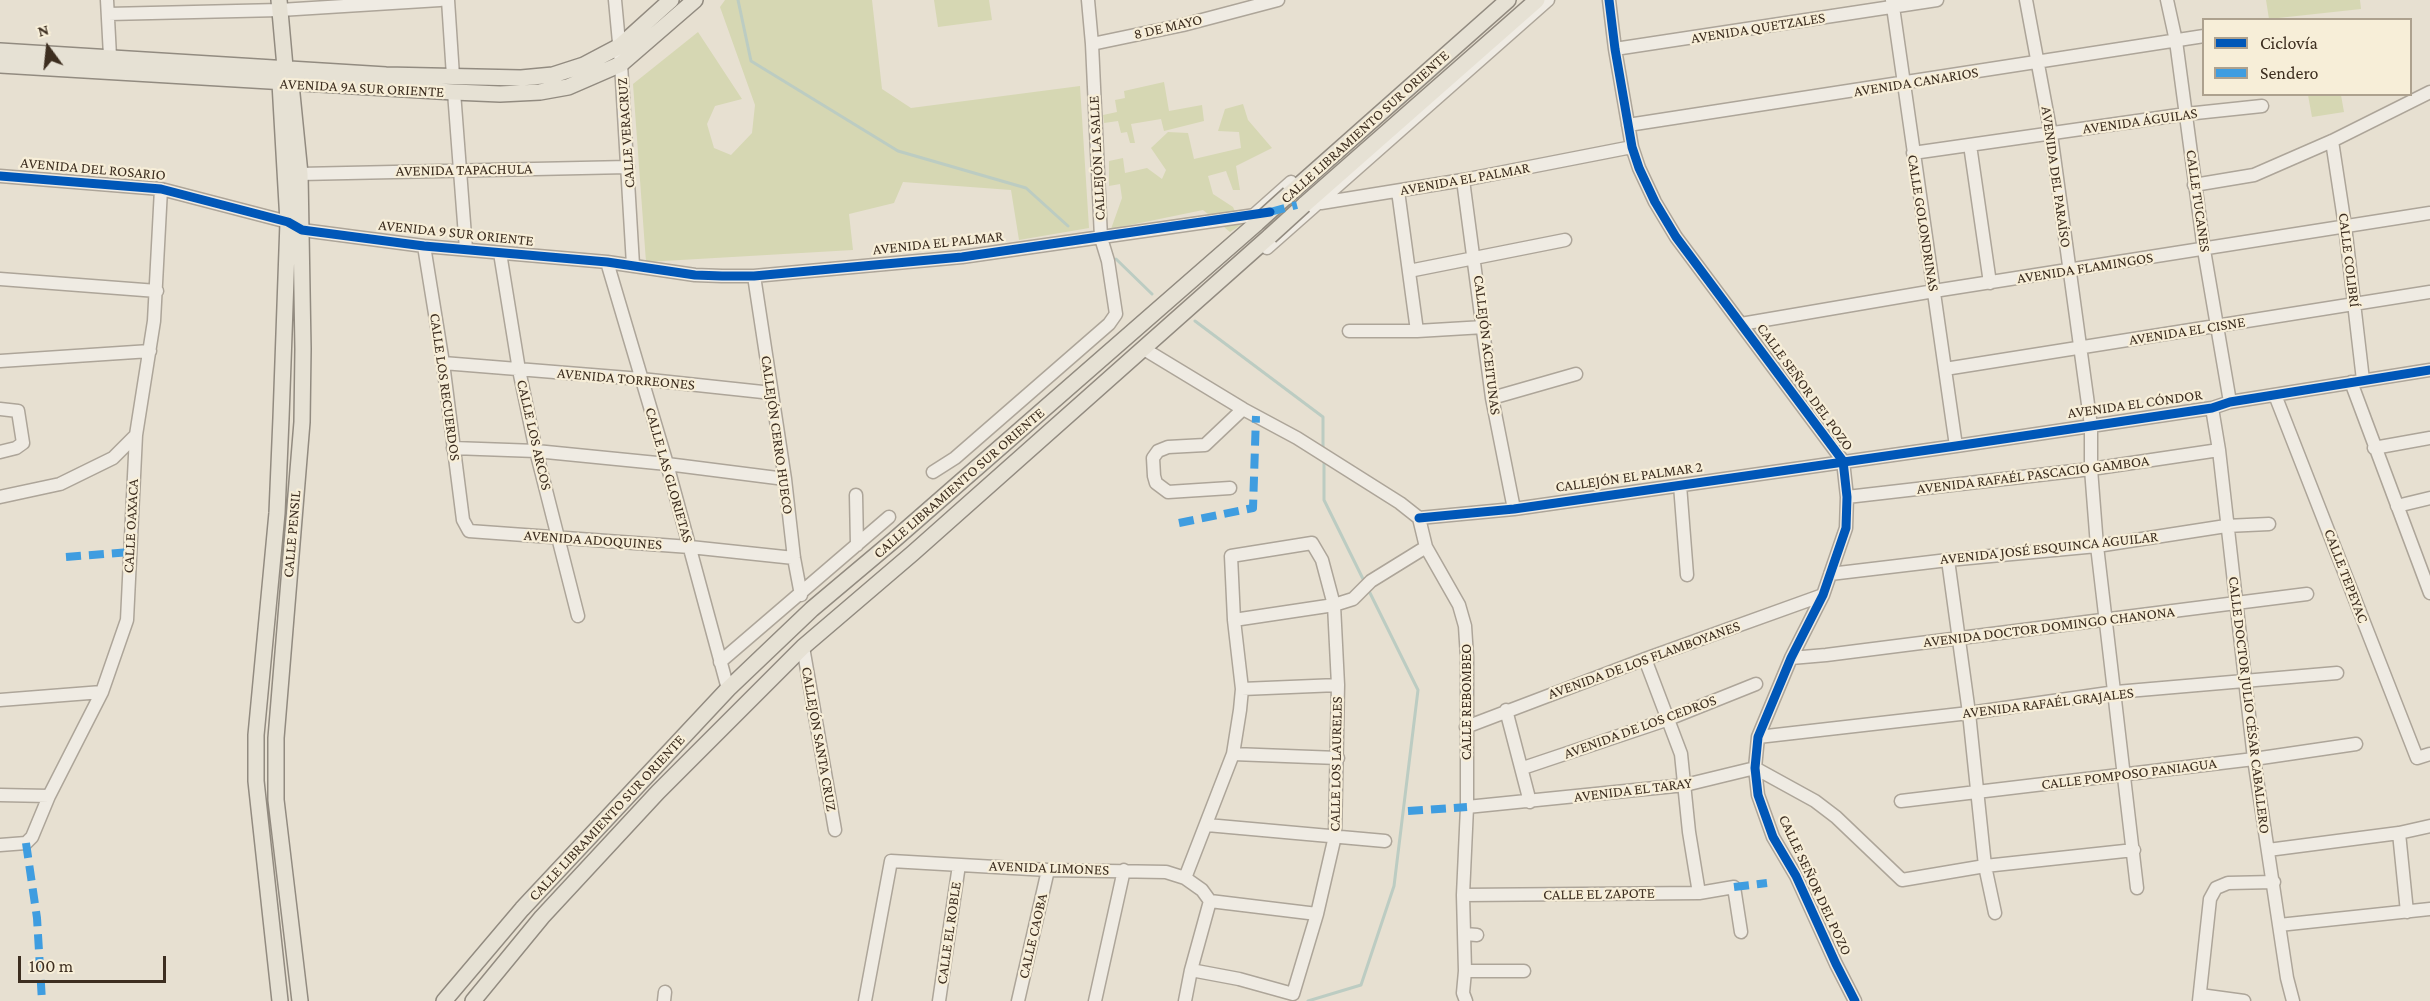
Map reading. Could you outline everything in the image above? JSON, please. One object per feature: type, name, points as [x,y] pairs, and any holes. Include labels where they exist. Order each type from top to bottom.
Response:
[{"type":"main road","name":"AVENIDA 9A SUR ORIENTE","points":[[0,51],[110,56],[386,75],[521,78],[553,75],[584,66],[620,46],[671,0]]},
{"type":"main road","name":"AVENIDA 9A SUR ORIENTE","points":[[0,65],[454,93],[540,92],[568,87],[621,64],[695,0]]},
{"type":"main road","name":"CALLE LIBRAMIENTO SUR ORIENTE","points":[[444,1001],[522,909],[728,689],[812,609],[1224,252],[1255,219],[1508,0]]},
{"type":"main road","name":"CALLE LIBRAMIENTO SUR ORIENTE","points":[[476,1000],[542,917],[650,801],[803,647],[913,554],[1537,0]]},
{"type":"main road","name":"CALLE PENSIL","points":[[279,5],[285,67],[288,222],[277,513],[256,735],[256,781],[280,1001]]},
{"type":"main road","name":"CALLE PENSIL","points":[[285,84],[300,174],[302,422],[282,640],[276,738],[276,800],[300,1001]]},
{"type":"street","points":[[108,0],[110,56]]},
{"type":"street","points":[[108,14],[440,0]]},
{"type":"street","points":[[448,0],[453,76]]},
{"type":"street","name":"CALLE VERACRUZ","points":[[615,0],[620,46],[633,265]]},
{"type":"street","name":"CALLEJÓN LA SALLE","points":[[933,472],[955,458],[1108,324],[1116,314],[1102,247],[1088,0]]},
{"type":"street","name":"8 DE MAYO","points":[[1092,44],[1183,25],[1278,0]]},
{"type":"street","points":[[1255,219],[1498,0]]},
{"type":"street","points":[[1219,281],[1242,270],[1548,0]]},
{"type":"street","name":"CALLE SEÑOR DEL POZO","points":[[1609,0],[1632,147],[1655,202],[1676,237],[1843,461],[1847,497],[1846,528],[1823,595],[1791,658],[1758,737],[1755,768],[1758,795],[1773,837],[1796,876],[1855,1001]]},
{"type":"street","name":"AVENIDA QUETZALES","points":[[1615,49],[1893,4],[1937,0]]},
{"type":"street","name":"AVENIDA DEL PARAÍSO","points":[[2026,0],[2051,134],[2091,426],[2091,469],[2097,546],[2138,888]]},
{"type":"street","name":"CALLE TUCANES","points":[[2167,0],[2186,114],[2204,250],[2230,402]]},
{"type":"street","name":"CALLE GOLONDRINAS","points":[[1893,4],[1905,83],[1912,153],[1956,446]]},
{"type":"street","name":"AVENIDA CANARIOS","points":[[1628,126],[2202,36]]},
{"type":"street","points":[[2194,184],[2254,175],[2332,141],[2430,92]]},
{"type":"street","points":[[454,93],[466,249]]},
{"type":"street","name":"AVENIDA ÁGUILAS","points":[[1912,153],[2186,114],[2262,106]]},
{"type":"street","name":"CALLE COLIBRÍ","points":[[2332,141],[2354,304],[2357,381],[2374,447],[2430,592]]},
{"type":"street","points":[[1970,145],[1990,282]]},
{"type":"street","name":"AVENIDA EL PALMAR","points":[[1297,205],[1319,204],[1463,180],[1632,147]]},
{"type":"street","name":"AVENIDA TAPACHULA","points":[[300,174],[628,167]]},
{"type":"street","name":"AVENIDA DEL ROSARIO","points":[[0,176],[162,189],[288,222],[302,230]]},
{"type":"street","name":"CALLEJÓN ACEITUNAS","points":[[1463,180],[1492,398],[1514,509]]},
{"type":"street","name":"CALLE OAXACA","points":[[0,845],[26,843],[32,837],[49,796],[102,692],[127,620],[136,435],[157,291],[162,189]]},
{"type":"street","points":[[1398,191],[1417,331]]},
{"type":"street","name":"AVENIDA EL PALMAR","points":[[607,262],[695,275],[754,276],[1102,247],[1255,219],[1270,212]]},
{"type":"street","name":"AVENIDA FLAMINGOS","points":[[1740,324],[2430,213]]},
{"type":"street","name":"AVENIDA 9 SUR ORIENTE","points":[[302,230],[424,246],[607,262]]},
{"type":"street","points":[[1409,271],[1564,240]]},
{"type":"street","name":"CALLE LOS RECUERDOS","points":[[424,246],[466,527]]},
{"type":"street","name":"CALLE LOS ARCOS","points":[[500,253],[519,370],[536,451],[578,616]]},
{"type":"street","name":"CALLE LAS GLORIETAS","points":[[607,262],[667,464],[728,689]]},
{"type":"street","name":"CALLEJÓN CERRO HUECO","points":[[754,276],[801,595]]},
{"type":"street","points":[[0,279],[157,291]]},
{"type":"street","name":"AVENIDA EL CISNE","points":[[1945,369],[2430,292]]},
{"type":"street","points":[[1349,331],[1417,331],[1484,327]]},
{"type":"street","points":[[1144,349],[1243,410],[1272,424],[1400,503],[1419,518]]},
{"type":"street","points":[[0,361],[150,351]]},
{"type":"street","name":"AVENIDA TORREONES","points":[[443,363],[772,393]]},
{"type":"street","name":"AVENIDA EL CÓNDOR","points":[[1843,461],[2212,408],[2230,402],[2430,370]]},
{"type":"street","points":[[1492,398],[1576,374]]},
{"type":"street","name":"CALLE TEPEYAC","points":[[2275,395],[2424,756]]},
{"type":"street","name":"CALLE DOCTOR JULIO CÉSAR CABALLERO","points":[[2212,408],[2247,682],[2254,759],[2293,1001]]},
{"type":"street","points":[[0,409],[18,411],[22,443],[16,448],[0,452]]},
{"type":"street","points":[[1230,488],[1168,492],[1156,483],[1153,458],[1158,451],[1168,447],[1206,445],[1243,410]]},
{"type":"street","points":[[0,497],[60,484],[113,458],[136,435]]},
{"type":"street","points":[[2374,447],[2430,438]]},
{"type":"street","points":[[453,448],[536,451],[785,479]]},
{"type":"street","name":"AVENIDA RAFAÉL PASCACIO GAMBOA","points":[[1847,497],[2091,469],[2219,450]]},
{"type":"street","name":"CALLEJÓN EL PALMAR 2","points":[[1419,518],[1514,509],[1843,461]]},
{"type":"street","points":[[1680,485],[1687,575]]},
{"type":"street","points":[[856,495],[857,545]]},
{"type":"street","points":[[2397,506],[2430,498]]},
{"type":"street","points":[[720,662],[801,595],[889,517]]},
{"type":"street","name":"CALLE REBOMBEO","points":[[1419,518],[1426,547],[1459,605],[1465,626],[1467,807],[1463,895],[1471,935],[1463,993],[1466,1001]]},
{"type":"street","name":"AVENIDA JOSÉ ESQUINCA AGUILAR","points":[[1830,574],[2097,546],[2226,526],[2269,524]]},
{"type":"street","name":"AVENIDA ADOQUINES","points":[[466,527],[469,531],[690,547],[794,558]]},
{"type":"street","name":"CALLE LOS LAURELES","points":[[1191,970],[1239,979],[1293,994],[1317,914],[1335,836],[1338,686],[1334,605],[1322,560],[1312,543],[1231,556],[1234,620]]},
{"type":"street","points":[[1185,878],[1233,754],[1242,689],[1234,620],[1334,605],[1353,599],[1371,581],[1426,547]]},
{"type":"street","points":[[1948,560],[1969,713],[1985,866],[1995,913]]},
{"type":"street","name":"AVENIDA DOCTOR DOMINGO CHANONA","points":[[1791,658],[1826,656],[1957,637],[2106,621],[2307,594]]},
{"type":"street","name":"AVENIDA DE LOS FLAMBOYANES","points":[[1466,727],[1506,710],[1823,595]]},
{"type":"street","name":"CALLEJÓN SANTA CRUZ","points":[[803,647],[835,830]]},
{"type":"street","points":[[1645,659],[1666,720],[1681,754],[1699,892]]},
{"type":"street","name":"AVENIDA RAFAÉL GRAJALES","points":[[1758,737],[1969,713],[2116,692],[2337,673]]},
{"type":"street","name":"AVENIDA DE LOS CEDROS","points":[[1523,768],[1666,720],[1756,684]]},
{"type":"street","points":[[1242,689],[1338,686]]},
{"type":"street","points":[[0,700],[102,692]]},
{"type":"street","points":[[1506,710],[1523,768],[1530,802]]},
{"type":"street","name":"CALLE POMPOSO PANIAGUA","points":[[1901,801],[2254,759],[2356,744]]},
{"type":"street","points":[[1233,754],[1338,758]]},
{"type":"street","points":[[1755,768],[1815,801],[1836,817],[1902,880],[1985,866],[2134,850]]},
{"type":"street","name":"AVENIDA EL TARAY","points":[[1467,807],[1685,785],[1755,768]]},
{"type":"street","points":[[0,795],[49,796]]},
{"type":"street","points":[[1207,825],[1385,841]]},
{"type":"street","points":[[2268,849],[2430,826]]},
{"type":"street","points":[[2399,832],[2407,912]]},
{"type":"street","name":"AVENIDA LIMONES","points":[[865,1001],[891,861],[1048,870],[1166,872],[1185,878],[1202,890],[1210,901]]},
{"type":"street","name":"CALLE EL ROBLE","points":[[939,1001],[959,865]]},
{"type":"street","name":"CALLE CAOBA","points":[[1018,1001],[1048,870]]},
{"type":"street","points":[[1095,1001],[1124,870]]},
{"type":"street","points":[[2244,1001],[2199,998],[2210,899],[2216,888],[2228,883],[2274,882]]},
{"type":"street","name":"CALLE EL ZAPOTE","points":[[1463,895],[1699,892],[1734,888],[1741,932]]},
{"type":"street","points":[[1185,1001],[1210,901],[1317,914]]},
{"type":"street","points":[[2279,925],[2430,909]]},
{"type":"street","points":[[1465,971],[1524,971]]},
{"type":"green space","points":[[725,0],[872,0],[882,89],[911,108],[1080,86],[1089,228],[1019,240],[1011,190],[903,182],[894,203],[849,214],[853,250],[646,262],[633,84],[698,32],[742,99],[715,106],[707,124],[714,148],[731,155],[752,133],[755,105],[720,7]]},
{"type":"green space","points":[[934,0],[989,0],[992,20],[938,27]]},
{"type":"green space","points":[[2266,0],[2360,0],[2361,9],[2269,18]]},
{"type":"green space","points":[[1164,82],[1169,111],[1202,105],[1204,121],[1164,131],[1161,119],[1131,124],[1135,143],[1130,143],[1127,132],[1121,133],[1118,121],[1104,123],[1103,115],[1117,112],[1115,100],[1125,98],[1124,91]]},
{"type":"green space","points":[[2308,96],[2341,96],[2344,112],[2312,117]]},
{"type":"green space","points":[[1243,104],[1248,120],[1272,148],[1236,166],[1240,190],[1233,190],[1226,171],[1208,176],[1213,194],[1233,207],[1241,225],[1230,232],[1203,210],[1111,229],[1122,198],[1120,184],[1109,186],[1109,161],[1123,158],[1125,173],[1147,168],[1162,179],[1166,170],[1151,148],[1168,132],[1188,133],[1194,159],[1241,148],[1239,132],[1218,131],[1225,109]]},
{"type":"waterway","points":[[738,0],[751,61],[898,151],[1026,188],[1068,226]]},
{"type":"waterway","points":[[1116,259],[1152,294]]},
{"type":"waterway","points":[[1195,321],[1323,417],[1323,451]]},
{"type":"waterway","points":[[1324,458],[1324,500],[1365,583]]},
{"type":"waterway","points":[[1308,1001],[1361,985],[1394,886],[1418,690],[1368,589]]},
{"type":"marked path","points":[[1270,212],[1297,205]]},
{"type":"marked path","points":[[1179,523],[1253,508],[1256,416]]},
{"type":"marked path","points":[[66,557],[130,552]]},
{"type":"marked path","points":[[1408,811],[1467,807]]},
{"type":"marked path","points":[[26,843],[37,918],[42,1001]]},
{"type":"marked path","points":[[1734,887],[1767,883]]},
{"type":"cycle path","points":[[1609,0],[1632,147],[1655,202],[1676,237],[1843,461],[1847,497],[1846,528],[1823,595],[1791,658],[1758,737],[1755,768],[1758,795],[1773,837],[1796,876],[1855,1001]]},
{"type":"cycle path","points":[[0,176],[161,189],[288,222],[302,230],[424,246],[607,262],[695,275],[722,276],[754,276],[962,257],[1270,212]]},
{"type":"cycle path","points":[[1419,518],[1514,509],[1956,446],[2212,408],[2230,402],[2430,370]]}]
